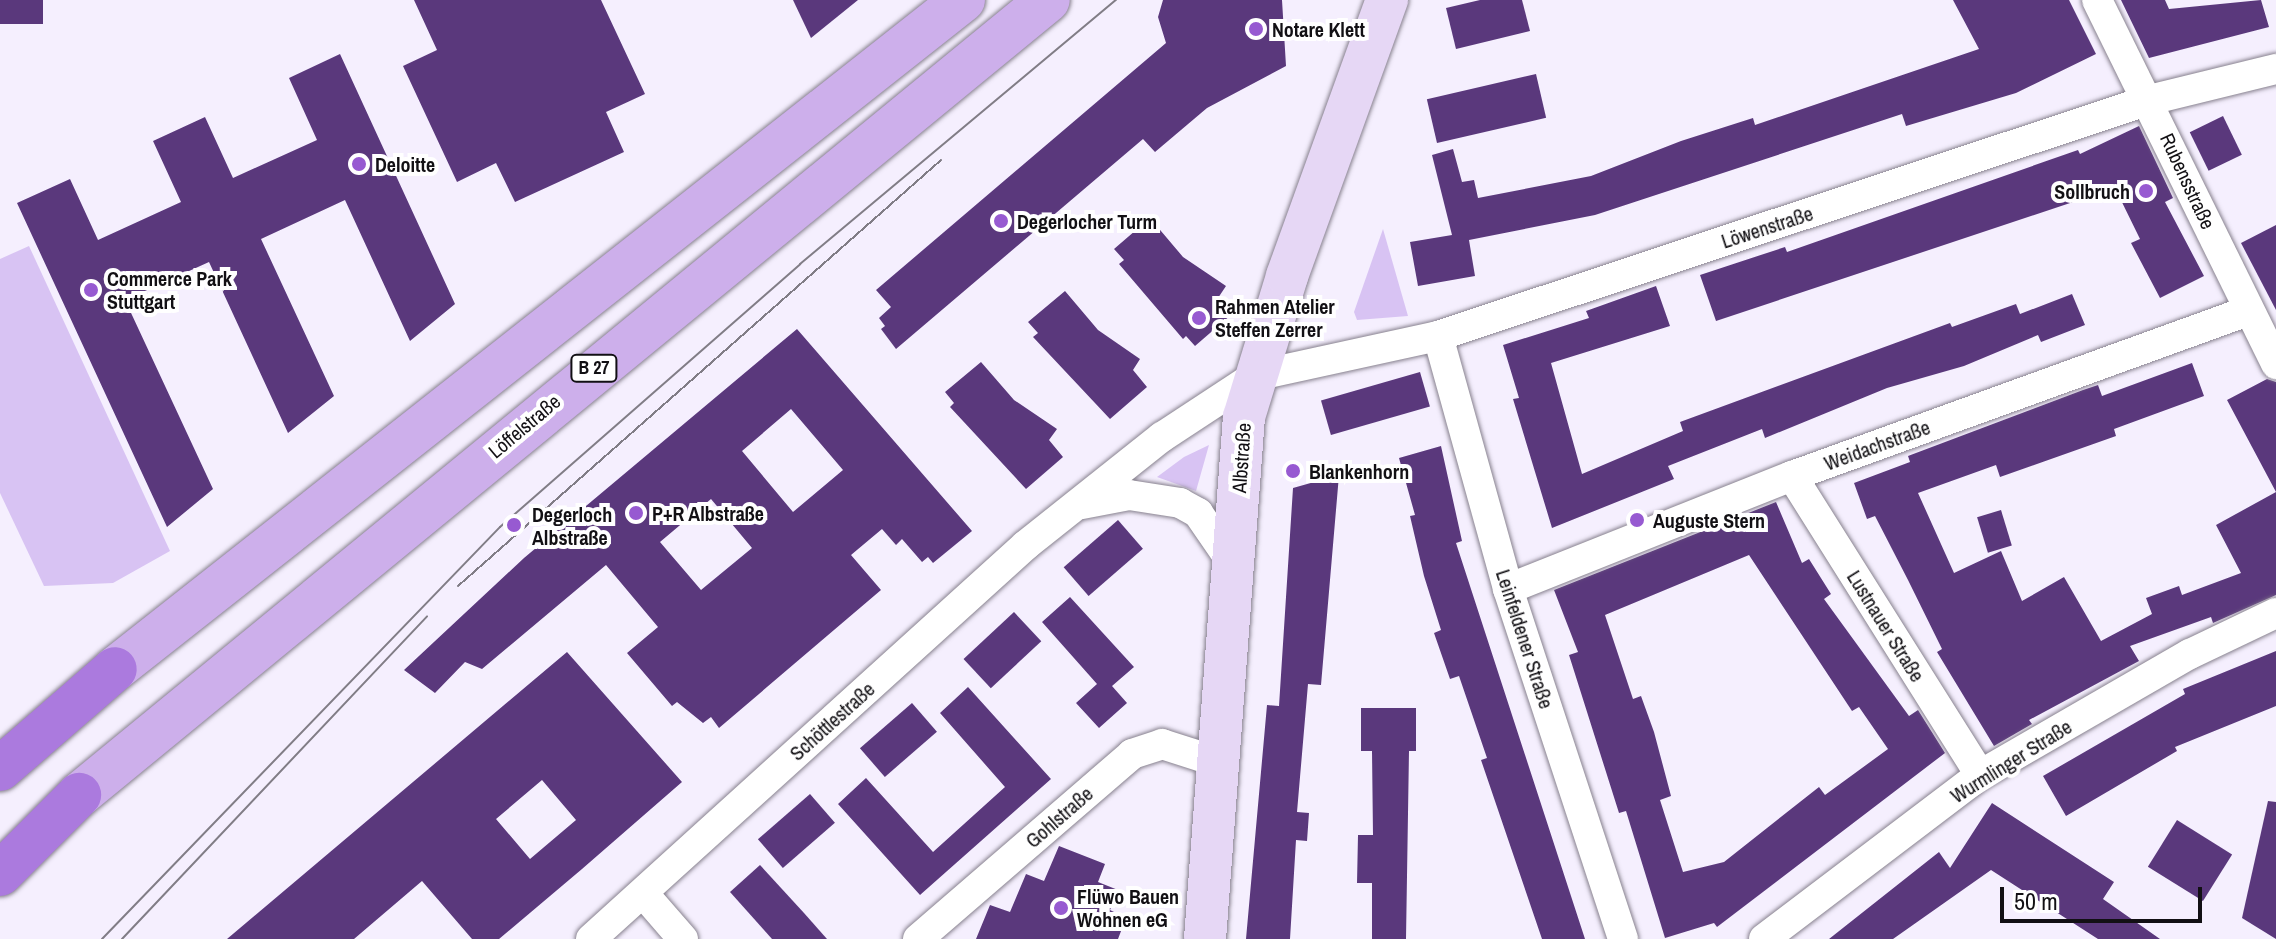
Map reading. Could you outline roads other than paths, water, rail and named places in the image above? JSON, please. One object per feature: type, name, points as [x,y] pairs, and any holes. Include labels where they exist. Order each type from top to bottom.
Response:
[{"type":"highway","points":[[0,769],[115,669]]},
{"type":"highway","points":[[0,874],[79,795]]},
{"type":"main road","points":[[115,669],[963,0]]},
{"type":"main road","name":"Löffelstraße","points":[[79,795],[1048,0]]},
{"type":"street","name":"Albstraße","points":[[1205,939],[1244,417],[1255,376],[1387,0]]},
{"type":"street","name":"Rubensstraße","points":[[2097,0],[2149,100],[2276,364]]},
{"type":"street","name":"Löwenstraße","points":[[1255,376],[1438,336],[2149,100],[2276,69]]},
{"type":"street","name":"Weidachstraße","points":[[1508,589],[1792,476],[2249,311]]},
{"type":"street","name":"Leinfeldener Straße","points":[[1438,336],[1508,589],[1623,939]]},
{"type":"street","name":"Schöttlestraße","points":[[591,939],[1076,505],[1162,437],[1255,376]]},
{"type":"street","name":"Lustnauer Straße","points":[[1792,476],[1980,775]]},
{"type":"street","points":[[1076,505],[1129,495],[1180,503],[1198,513],[1233,564]]},
{"type":"street","name":"Wurmlinger Straße","points":[[1764,939],[1980,775],[2190,654],[2276,613]]},
{"type":"street","name":"Gohlstraße","points":[[918,939],[1132,754],[1162,744],[1218,762]]},
{"type":"street","points":[[643,893],[683,939]]},
{"type":"tram line","points":[[102,939],[500,527],[800,264],[1116,0]]},
{"type":"tram line","points":[[458,586],[941,160]]},
{"type":"tram line","points":[[122,939],[427,617]]},
{"type":"place","name":"Notare Klett","points":[[1256,29]]},
{"type":"place","name":"Deloitte","points":[[359,164]]},
{"type":"place","name":"Sollbruch","points":[[2146,191]]},
{"type":"place","name":"Degerlocher Turm","points":[[1001,221]]},
{"type":"place","name":"Commerce Park Stuttgart","points":[[91,290]]},
{"type":"place","name":"Rahmen Atelier Steffen Zerrer","points":[[1199,318]]},
{"type":"place","name":"Blankenhorn","points":[[1293,471]]},
{"type":"place","name":"P+R Albstraße","points":[[636,513]]},
{"type":"place","name":"Auguste Stern","points":[[1637,520]]},
{"type":"place","name":"Degerloch Albstraße","points":[[514,525]]},
{"type":"place","name":"Flüwo Bauen Wohnen eG","points":[[1061,908]]}]
